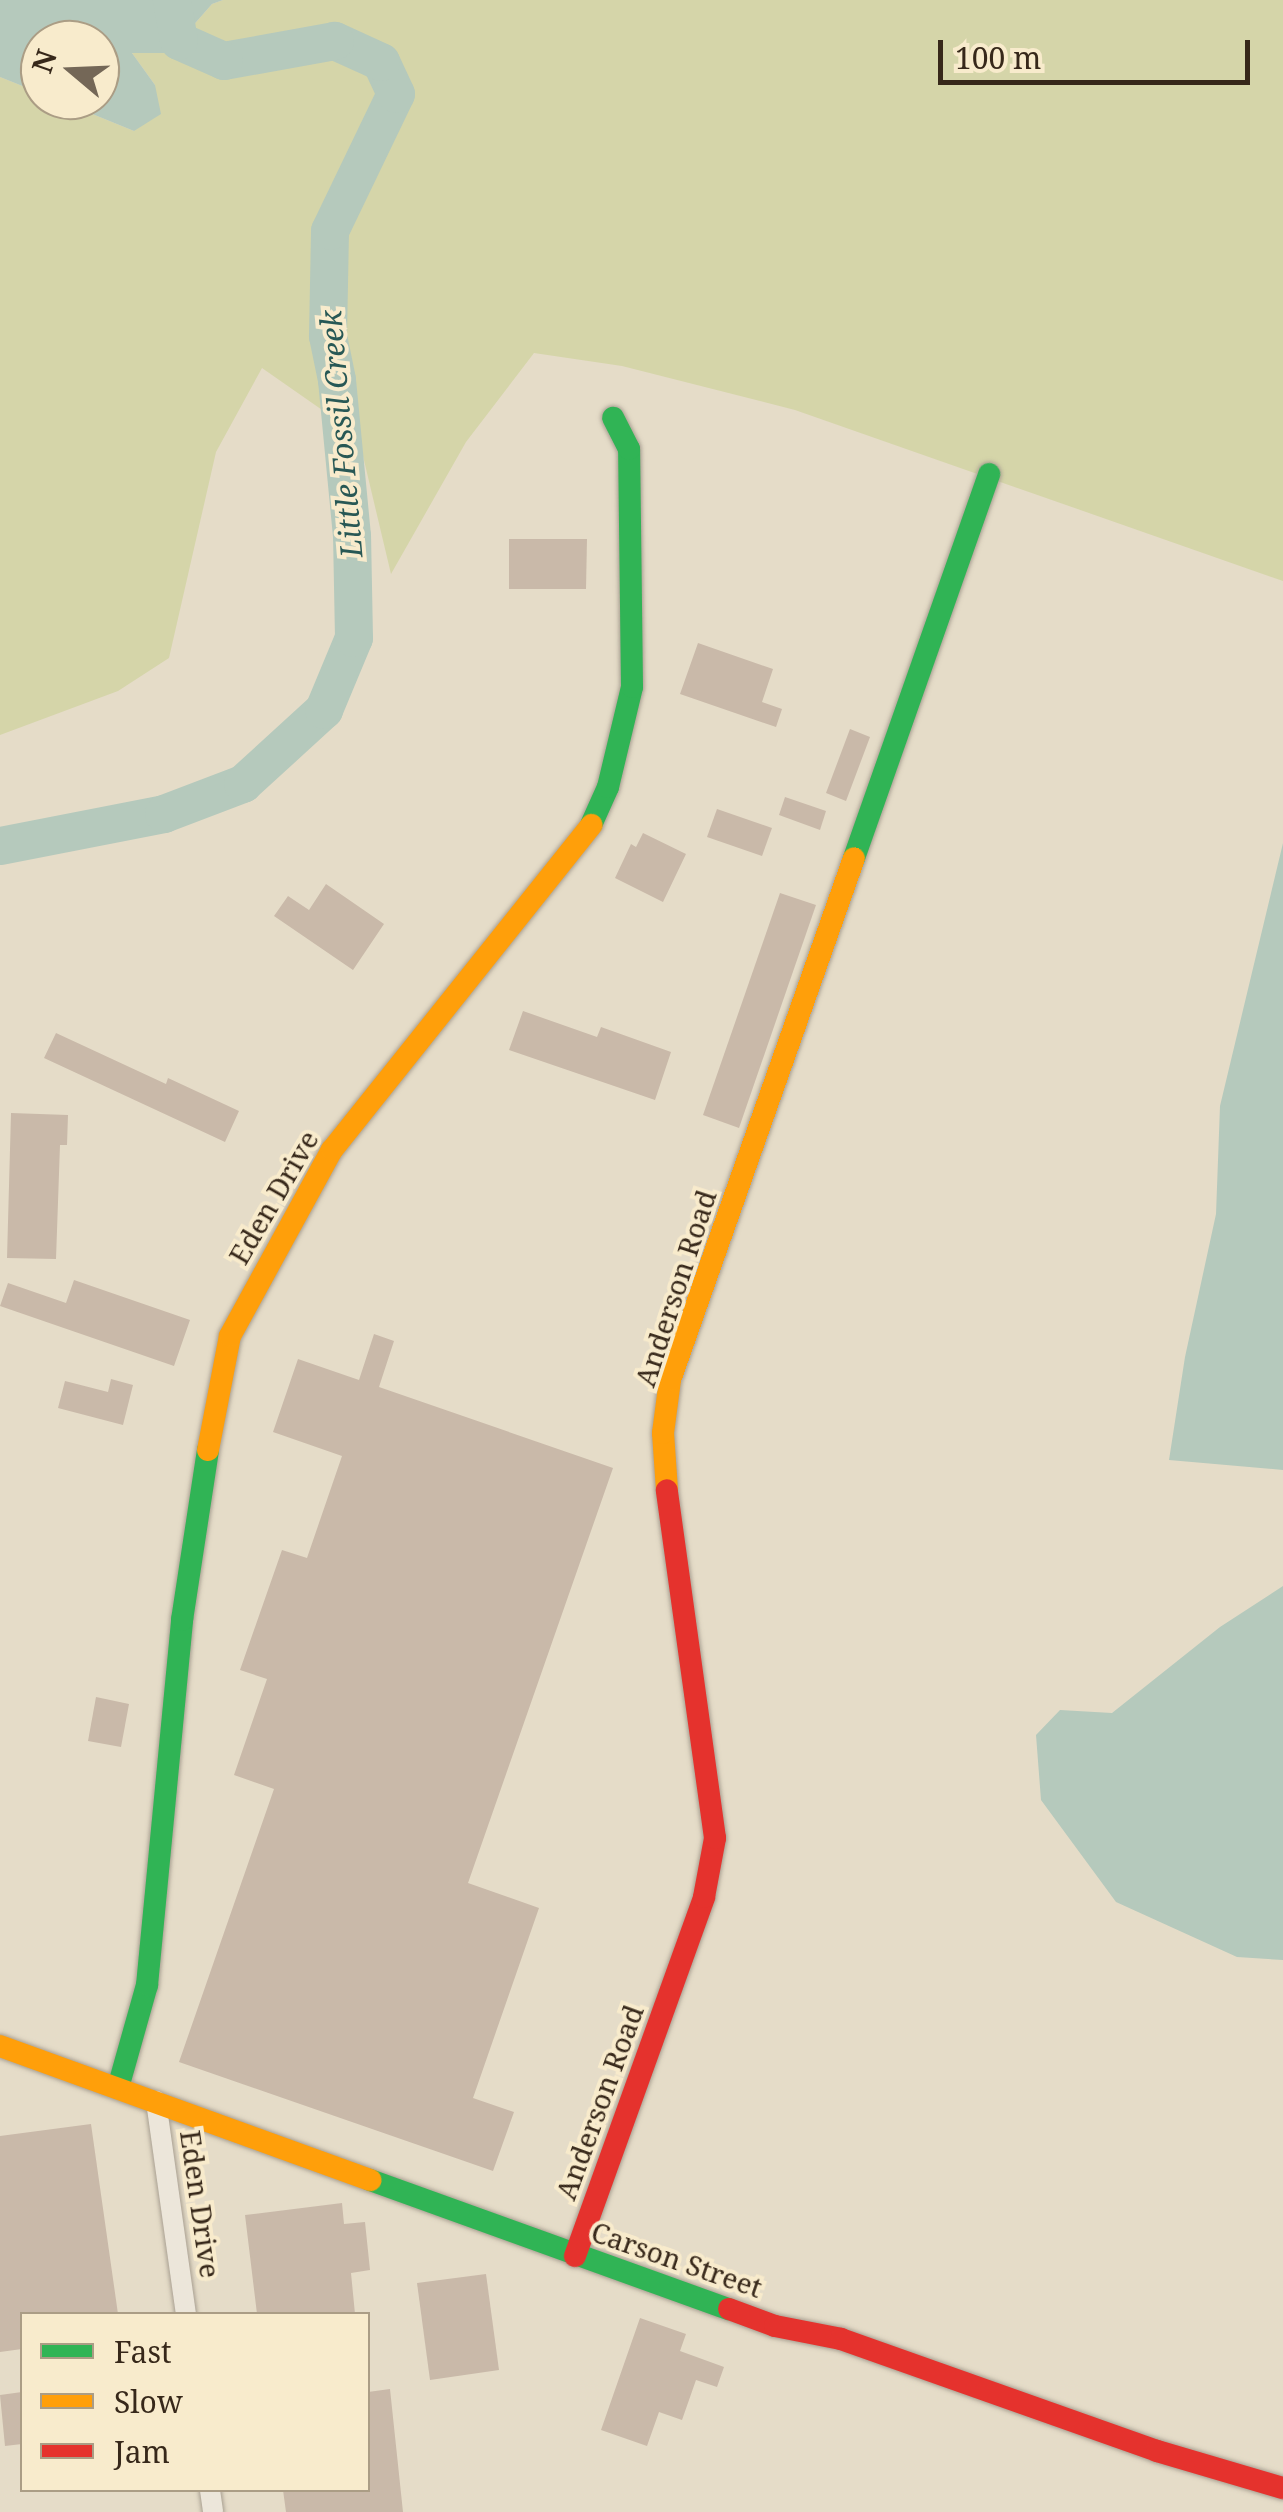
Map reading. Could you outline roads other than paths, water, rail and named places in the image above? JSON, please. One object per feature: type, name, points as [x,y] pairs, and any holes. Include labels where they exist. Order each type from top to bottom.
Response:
[{"type":"street","name":"Eden Drive","points":[[118,2088],[148,1984],[182,1620],[215,1402],[230,1336],[332,1150],[567,857],[590,826],[608,787],[632,687],[630,450],[613,418]]},
{"type":"street","name":"Anderson Road","points":[[575,2256],[704,1897],[715,1838],[671,1538],[663,1432],[670,1380],[989,474]]},
{"type":"street","name":"Carson Street","points":[[0,2046],[775,2326],[840,2339],[1157,2450],[1283,2488]]},
{"type":"street","name":"Eden Drive","points":[[156,2101],[186,2312]]},
{"type":"waterway","name":"Little Fossil Creek","points":[[0,846],[164,814],[243,784],[324,710],[354,638],[352,536],[337,380],[328,336],[330,231],[396,94],[381,62],[335,41],[224,61],[179,41],[172,0]]}]
